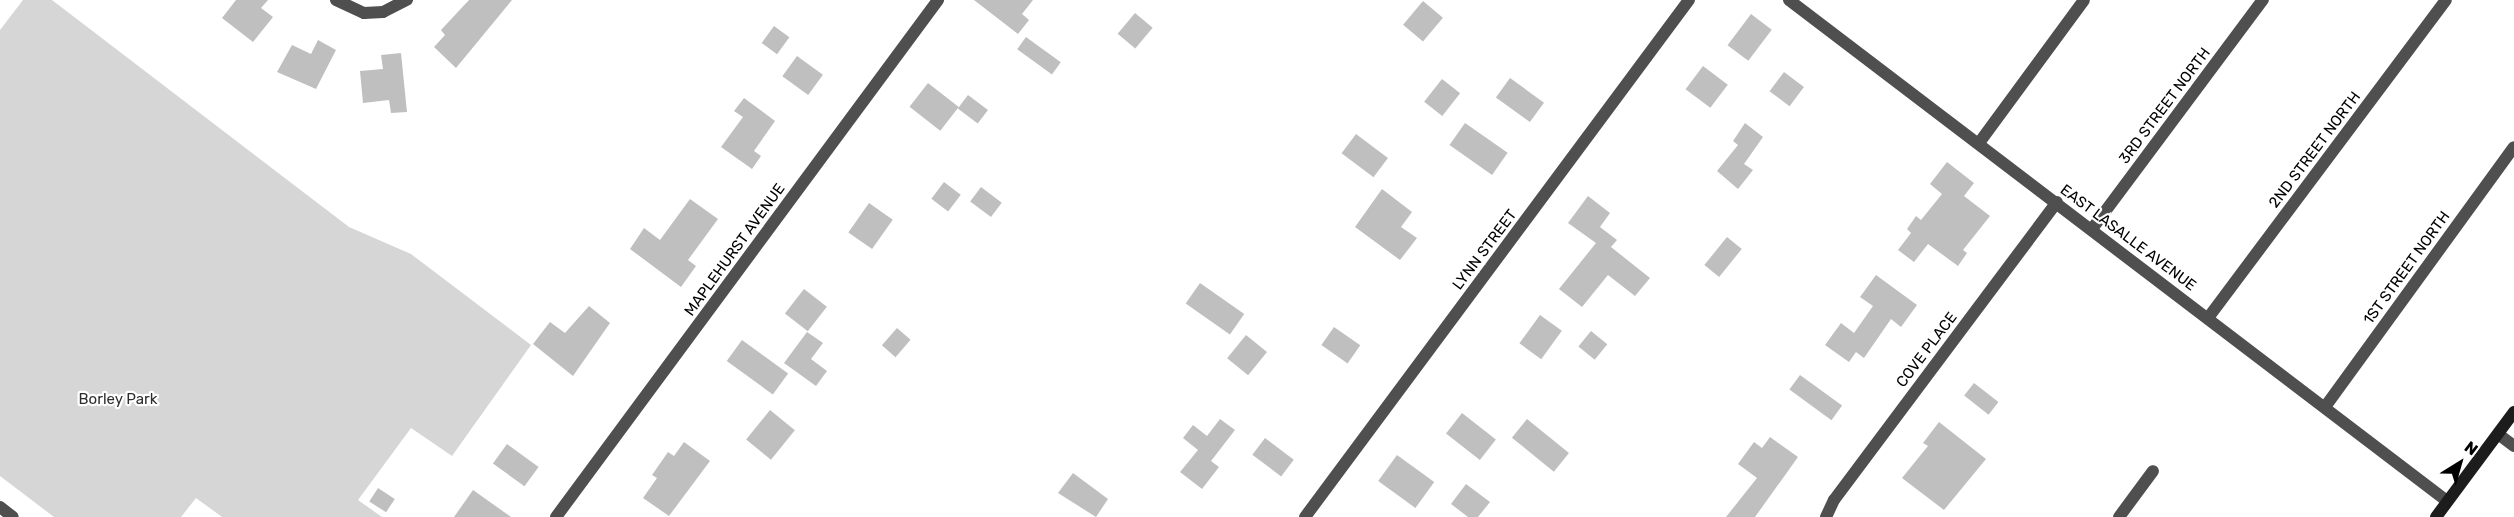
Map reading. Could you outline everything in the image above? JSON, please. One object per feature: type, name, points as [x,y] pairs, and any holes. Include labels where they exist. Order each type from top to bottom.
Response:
[{"type":"street","points":[[336,0],[364,13],[383,12],[407,0]]},
{"type":"street","name":"MAPLEHURST AVENUE","points":[[556,517],[938,0]]},
{"type":"street","name":"LYNN STREET","points":[[1305,517],[1689,0]]},
{"type":"street","name":"EAST LASALLE AVENUE","points":[[1789,0],[2447,501]]},
{"type":"street","points":[[1979,143],[2084,0]]},
{"type":"street","name":"3RD STREET NORTH","points":[[2092,229],[2263,0]]},
{"type":"street","name":"2ND STREET NORTH","points":[[2208,318],[2446,0]]},
{"type":"street","name":"1ST STREET NORTH","points":[[2325,407],[2514,147]]},
{"type":"street","name":"COVE PLACE","points":[[1826,517],[1833,500],[2057,202]]},
{"type":"street","points":[[2436,517],[2514,412]]},
{"type":"street","points":[[2498,434],[2514,446]]},
{"type":"street","points":[[2119,517],[2153,471]]},
{"type":"street","points":[[0,507],[13,517]]},
{"type":"green space","name":"Borley Park","points":[[23,0],[52,0],[349,227],[411,254],[531,345],[452,456],[411,428],[358,500],[382,517],[222,517],[196,498],[181,517],[54,517],[0,476],[0,30]]},
{"type":"building","points":[[236,0],[268,0],[261,8],[273,17],[253,42],[222,18]]},
{"type":"building","points":[[469,0],[512,0],[456,68],[434,47],[445,35],[441,30]]},
{"type":"building","points":[[974,0],[1033,0],[1022,14],[1029,20],[1018,34]]},
{"type":"building","points":[[1423,1],[1443,18],[1423,41],[1403,25]]},
{"type":"building","points":[[1135,13],[1153,28],[1135,48],[1118,34]]},
{"type":"building","points":[[1751,14],[1772,30],[1748,61],[1728,45]]},
{"type":"building","points":[[774,26],[789,37],[777,54],[762,43]]},
{"type":"building","points":[[1026,37],[1061,62],[1052,74],[1017,49]]},
{"type":"building","points":[[318,40],[336,50],[316,89],[277,72],[292,45],[311,54]]},
{"type":"building","points":[[401,53],[407,112],[391,113],[389,100],[363,103],[360,71],[383,69],[381,55]]},
{"type":"building","points":[[797,56],[823,75],[808,95],[782,76]]},
{"type":"building","points":[[1703,66],[1728,85],[1710,108],[1686,89]]},
{"type":"building","points":[[1784,72],[1804,87],[1790,106],[1770,91]]},
{"type":"building","points":[[1510,78],[1544,103],[1530,122],[1496,97]]},
{"type":"building","points":[[1442,79],[1460,93],[1442,116],[1424,102]]},
{"type":"building","points":[[928,83],[959,107],[940,131],[910,107]]},
{"type":"building","points":[[968,95],[988,110],[978,124],[958,109]]},
{"type":"building","points":[[744,98],[775,121],[754,151],[761,156],[752,169],[721,147],[743,117],[734,111]]},
{"type":"building","points":[[1465,123],[1508,153],[1492,175],[1450,145]]},
{"type":"building","points":[[1745,123],[1763,137],[1744,164],[1753,170],[1738,189],[1717,171],[1738,145],[1733,141]]},
{"type":"building","points":[[1356,134],[1388,158],[1374,177],[1342,153]]},
{"type":"building","points":[[1947,162],[1974,183],[1964,196],[1990,216],[1963,250],[1967,253],[1958,266],[1928,244],[1914,262],[1898,250],[1911,233],[1907,229],[1916,216],[1921,220],[1942,194],[1930,184]]},
{"type":"building","points":[[944,182],[961,195],[948,211],[931,199]]},
{"type":"building","points":[[981,187],[1002,203],[991,217],[970,201]]},
{"type":"building","points":[[1382,189],[1412,212],[1401,227],[1417,238],[1400,260],[1355,227]]},
{"type":"building","points":[[1588,196],[1610,213],[1600,227],[1617,240],[1611,247],[1650,278],[1635,296],[1608,275],[1582,307],[1559,289],[1596,243],[1568,223]]},
{"type":"building","points":[[690,199],[718,219],[688,260],[696,266],[681,287],[630,249],[644,228],[660,240]]},
{"type":"building","points":[[869,203],[893,220],[872,249],[848,232]]},
{"type":"building","points":[[1727,237],[1742,249],[1719,277],[1704,265]]},
{"type":"building","points":[[1876,275],[1917,305],[1901,327],[1891,319],[1864,358],[1856,352],[1849,362],[1825,345],[1841,323],[1854,333],[1873,306],[1860,297]]},
{"type":"building","points":[[1200,283],[1244,314],[1230,334],[1186,303]]},
{"type":"building","points":[[804,289],[827,307],[808,331],[785,313]]},
{"type":"building","points":[[589,306],[610,323],[573,376],[533,344],[550,322],[565,333]]},
{"type":"building","points":[[1540,315],[1562,331],[1541,359],[1519,343]]},
{"type":"building","points":[[1334,327],[1360,345],[1348,363],[1321,345]]},
{"type":"building","points":[[897,328],[911,340],[895,357],[882,345]]},
{"type":"building","points":[[1591,331],[1607,344],[1595,360],[1578,347]]},
{"type":"building","points":[[807,332],[823,343],[811,359],[827,371],[816,386],[784,363]]},
{"type":"building","points":[[1246,335],[1267,352],[1248,375],[1227,358]]},
{"type":"building","points":[[742,340],[788,374],[773,395],[727,361]]},
{"type":"building","points":[[1800,375],[1842,406],[1831,420],[1789,390]]},
{"type":"building","points":[[1974,383],[1998,402],[1989,415],[1964,396]]},
{"type":"building","points":[[770,410],[795,430],[771,460],[746,440]]},
{"type":"building","points":[[1462,413],[1496,439],[1480,460],[1446,433]]},
{"type":"building","points":[[1220,419],[1235,430],[1211,461],[1219,467],[1202,489],[1180,472],[1198,450],[1183,438],[1193,425],[1207,436]]},
{"type":"building","points":[[1527,419],[1569,453],[1554,472],[1512,438]]},
{"type":"building","points":[[1939,422],[1986,459],[1944,510],[1902,478],[1928,446],[1923,443]]},
{"type":"building","points":[[1770,437],[1798,457],[1755,517],[1726,517],[1757,478],[1738,464],[1754,442],[1762,448]]},
{"type":"building","points":[[1265,438],[1294,460],[1281,476],[1252,455]]},
{"type":"building","points":[[684,442],[710,461],[669,516],[643,498],[657,478],[652,475],[668,452],[674,456]]},
{"type":"building","points":[[507,444],[539,467],[524,486],[493,463]]},
{"type":"building","points":[[1397,455],[1434,482],[1415,508],[1378,481]]},
{"type":"building","points":[[1073,473],[1108,499],[1096,517],[1058,493]]},
{"type":"building","points":[[1466,484],[1490,502],[1478,517],[1468,517],[1451,504]]},
{"type":"building","points":[[378,488],[395,499],[386,512],[369,501]]},
{"type":"building","points":[[473,490],[511,517],[454,517]]}]
